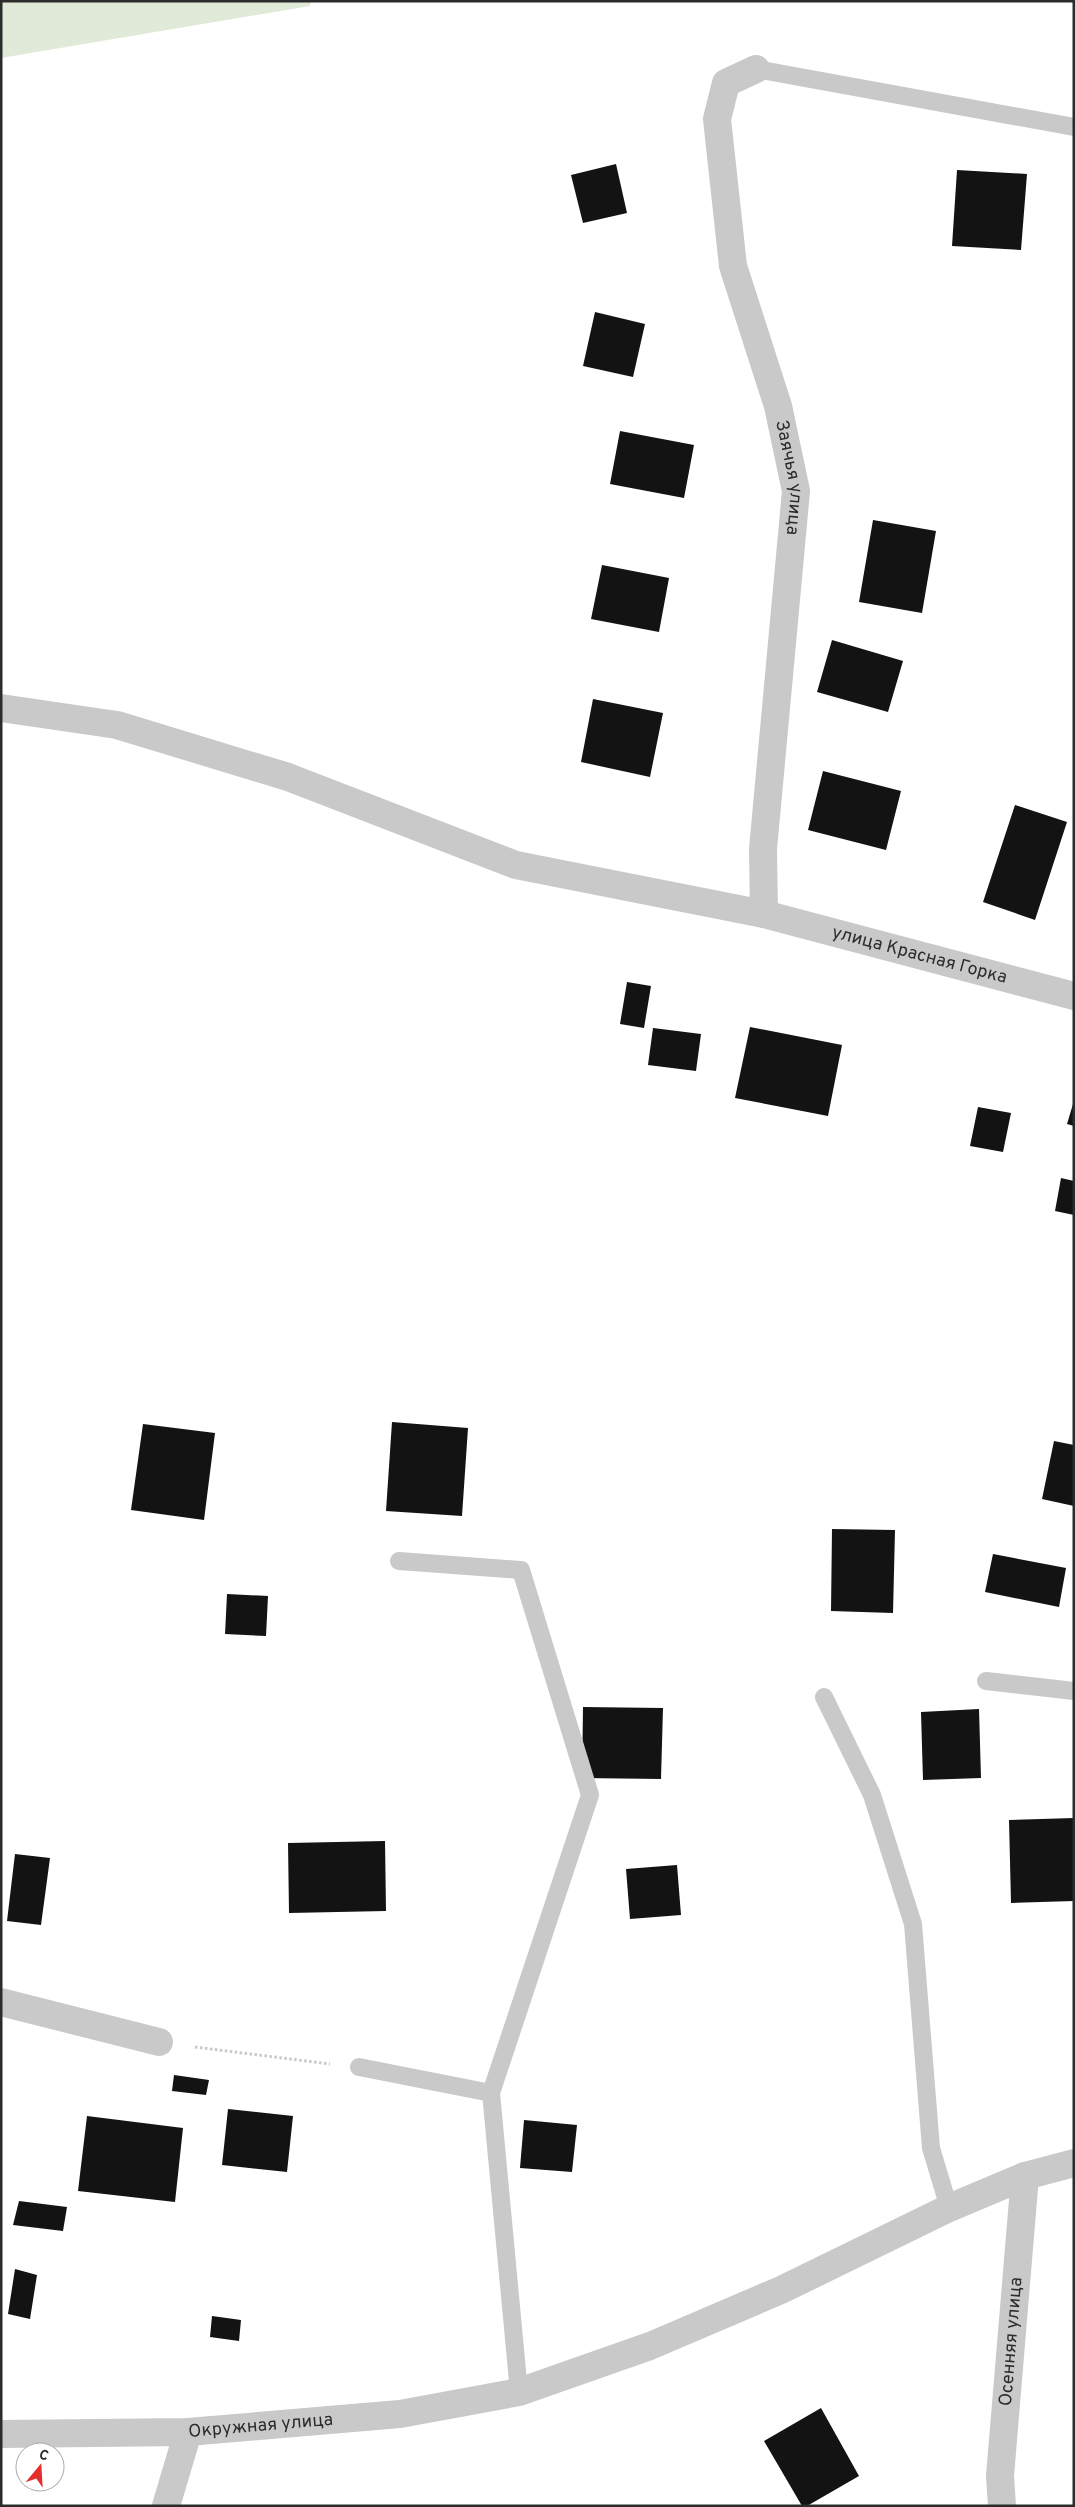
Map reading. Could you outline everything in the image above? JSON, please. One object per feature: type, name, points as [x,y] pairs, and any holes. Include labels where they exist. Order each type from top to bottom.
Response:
[{"type":"street","name":"Заячья улица","points":[[756,69],[726,83],[717,119],[733,266],[778,406],[796,492],[763,849],[764,914]]},
{"type":"street","name":"улица Красная Горка","points":[[1,708],[127,728],[288,777],[516,866],[764,914],[1074,996]]},
{"type":"street","points":[[1,2002],[159,2042]]},
{"type":"street","points":[[949,2208],[1025,2176],[1074,2163]]},
{"type":"street","name":"Осенняя улица","points":[[1002,2506],[1000,2476],[1025,2176]]},
{"type":"street","name":"Окружная улица","points":[[1,2434],[188,2432],[400,2414],[519,2392],[667,2339],[781,2290],[949,2208]]},
{"type":"street","points":[[166,2506],[188,2432]]},
{"type":"lane","points":[[756,69],[1074,127]]},
{"type":"lane","points":[[399,1561],[521,1570],[590,1795],[491,2093],[519,2392]]},
{"type":"lane","points":[[986,1681],[1074,1691]]},
{"type":"lane","points":[[824,1697],[872,1795],[914,1924],[931,2148],[949,2208]]},
{"type":"lane","points":[[359,2067],[491,2093]]},
{"type":"path","points":[[159,2042],[359,2067]]},
{"type":"green space","points":[[1,1],[311,1],[310,6],[1,58]]},
{"type":"building","points":[[616,164],[627,213],[583,223],[571,175]]},
{"type":"building","points":[[957,170],[1027,174],[1021,250],[952,246]]},
{"type":"building","points":[[595,312],[645,324],[633,377],[583,366]]},
{"type":"building","points":[[620,431],[694,445],[684,498],[610,484]]},
{"type":"building","points":[[873,520],[936,531],[922,613],[859,602]]},
{"type":"building","points":[[602,565],[669,578],[659,632],[591,619]]},
{"type":"building","points":[[832,640],[903,661],[888,712],[817,692]]},
{"type":"building","points":[[593,699],[663,713],[650,777],[581,762]]},
{"type":"building","points":[[823,771],[901,791],[886,850],[808,830]]},
{"type":"building","points":[[1015,805],[1067,822],[1035,920],[983,902]]},
{"type":"building","points":[[627,982],[651,986],[644,1028],[620,1024]]},
{"type":"building","points":[[750,1027],[842,1045],[828,1116],[735,1098]]},
{"type":"building","points":[[653,1028],[701,1034],[696,1071],[648,1065]]},
{"type":"building","points":[[1074,1104],[1074,1126],[1067,1124]]},
{"type":"building","points":[[978,1107],[1011,1113],[1003,1152],[970,1146]]},
{"type":"building","points":[[1061,1178],[1074,1181],[1074,1215],[1055,1211]]},
{"type":"building","points":[[392,1422],[468,1428],[462,1516],[386,1511]]},
{"type":"building","points":[[143,1424],[215,1433],[204,1520],[131,1510]]},
{"type":"building","points":[[1054,1441],[1074,1445],[1074,1506],[1042,1499]]},
{"type":"building","points":[[832,1529],[895,1530],[893,1613],[831,1611]]},
{"type":"building","points":[[993,1554],[1066,1568],[1059,1607],[985,1592]]},
{"type":"building","points":[[227,1594],[268,1596],[266,1636],[225,1634]]},
{"type":"building","points":[[583,1707],[663,1708],[661,1779],[582,1778]]},
{"type":"building","points":[[979,1709],[981,1778],[923,1780],[921,1712]]},
{"type":"building","points":[[1074,1818],[1074,1901],[1011,1903],[1009,1820]]},
{"type":"building","points":[[385,1841],[386,1911],[289,1913],[288,1843]]},
{"type":"building","points":[[15,1854],[50,1858],[41,1925],[7,1921]]},
{"type":"building","points":[[677,1865],[681,1915],[630,1919],[626,1869]]},
{"type":"building","points":[[174,2075],[209,2080],[206,2095],[172,2091]]},
{"type":"building","points":[[228,2109],[293,2116],[287,2172],[222,2165]]},
{"type":"building","points":[[87,2116],[183,2128],[175,2202],[78,2191]]},
{"type":"building","points":[[524,2120],[577,2125],[572,2172],[520,2168]]},
{"type":"building","points":[[19,2201],[67,2207],[63,2231],[13,2225]]},
{"type":"building","points":[[15,2269],[37,2275],[30,2319],[8,2314]]},
{"type":"building","points":[[212,2316],[241,2320],[239,2341],[210,2337]]},
{"type":"building","points":[[821,2408],[859,2476],[807,2506],[802,2506],[764,2441]]}]
